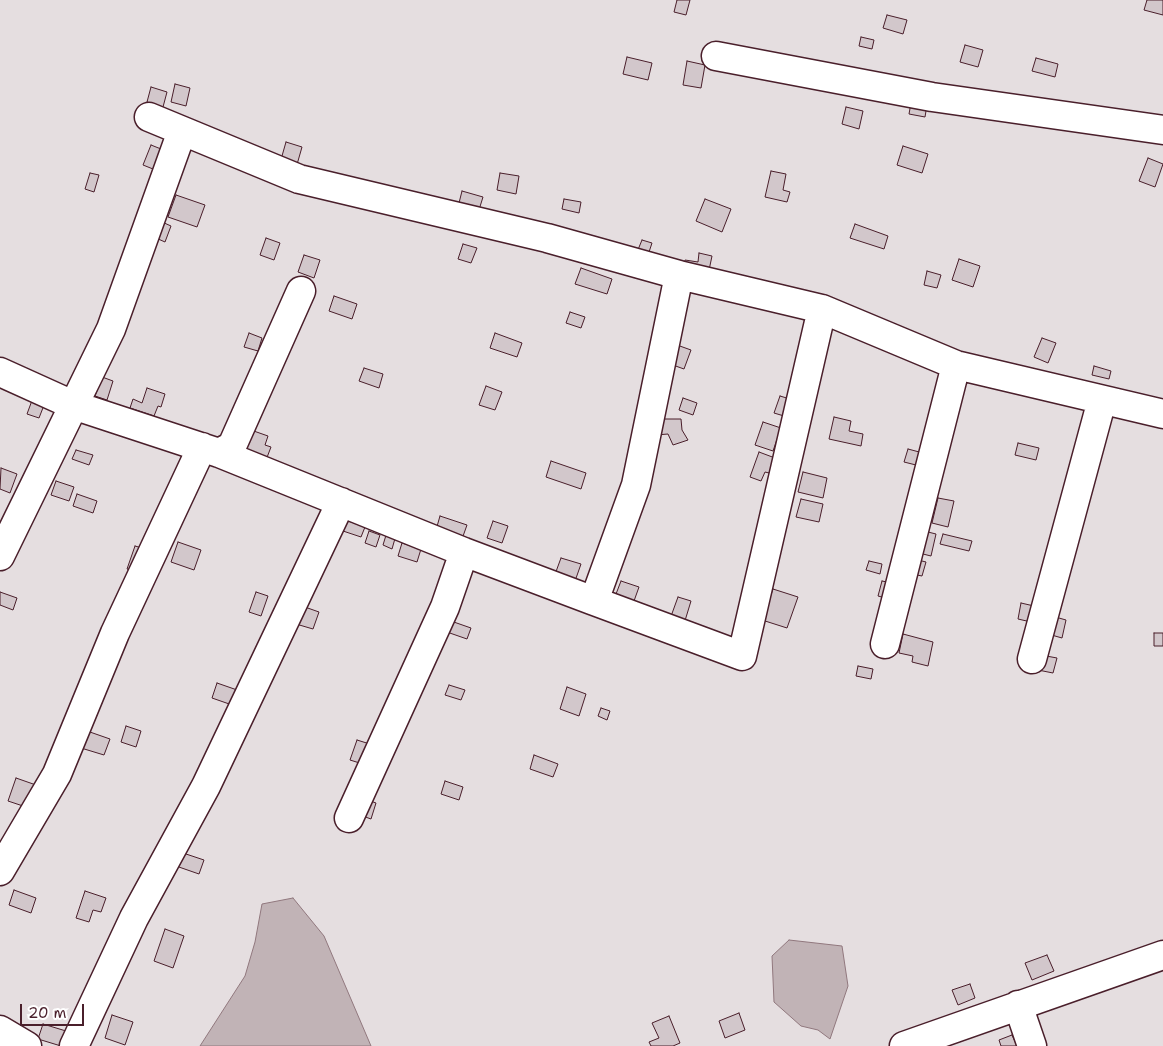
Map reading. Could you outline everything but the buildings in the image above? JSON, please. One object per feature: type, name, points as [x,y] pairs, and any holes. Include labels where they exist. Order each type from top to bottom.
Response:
[{"type":"street","points":[[716,56],[932,97],[1163,130]]},
{"type":"street","points":[[149,117],[299,179],[547,238],[679,275],[822,309],[956,365],[1163,414]]},
{"type":"street","points":[[0,556],[72,405],[111,329],[182,131]]},
{"type":"street","points":[[594,601],[636,484],[679,275]]},
{"type":"street","points":[[210,450],[232,446],[301,291]]},
{"type":"street","points":[[0,372],[72,405],[210,450],[464,552],[742,656],[822,309]]},
{"type":"street","points":[[885,644],[956,365]]},
{"type":"street","points":[[1032,659],[1102,400]]},
{"type":"street","points":[[0,871],[57,774],[115,633],[210,450]]},
{"type":"street","points":[[74,1046],[134,918],[206,786],[341,502]]},
{"type":"street","points":[[349,818],[445,607],[464,552]]},
{"type":"street","points":[[904,1046],[1163,955]]},
{"type":"street","points":[[1018,1005],[1032,1046]]},
{"type":"street","points":[[0,1030],[27,1046]]},
{"type":"shaded area","points":[[0,0],[1163,0],[1163,1046],[0,1046]]},
{"type":"shaded area","points":[[293,898],[324,936],[371,1046],[200,1046],[245,976],[255,942],[262,904]]},
{"type":"shaded area","points":[[789,940],[842,946],[848,986],[830,1039],[818,1030],[801,1026],[774,1002],[772,956]]}]
